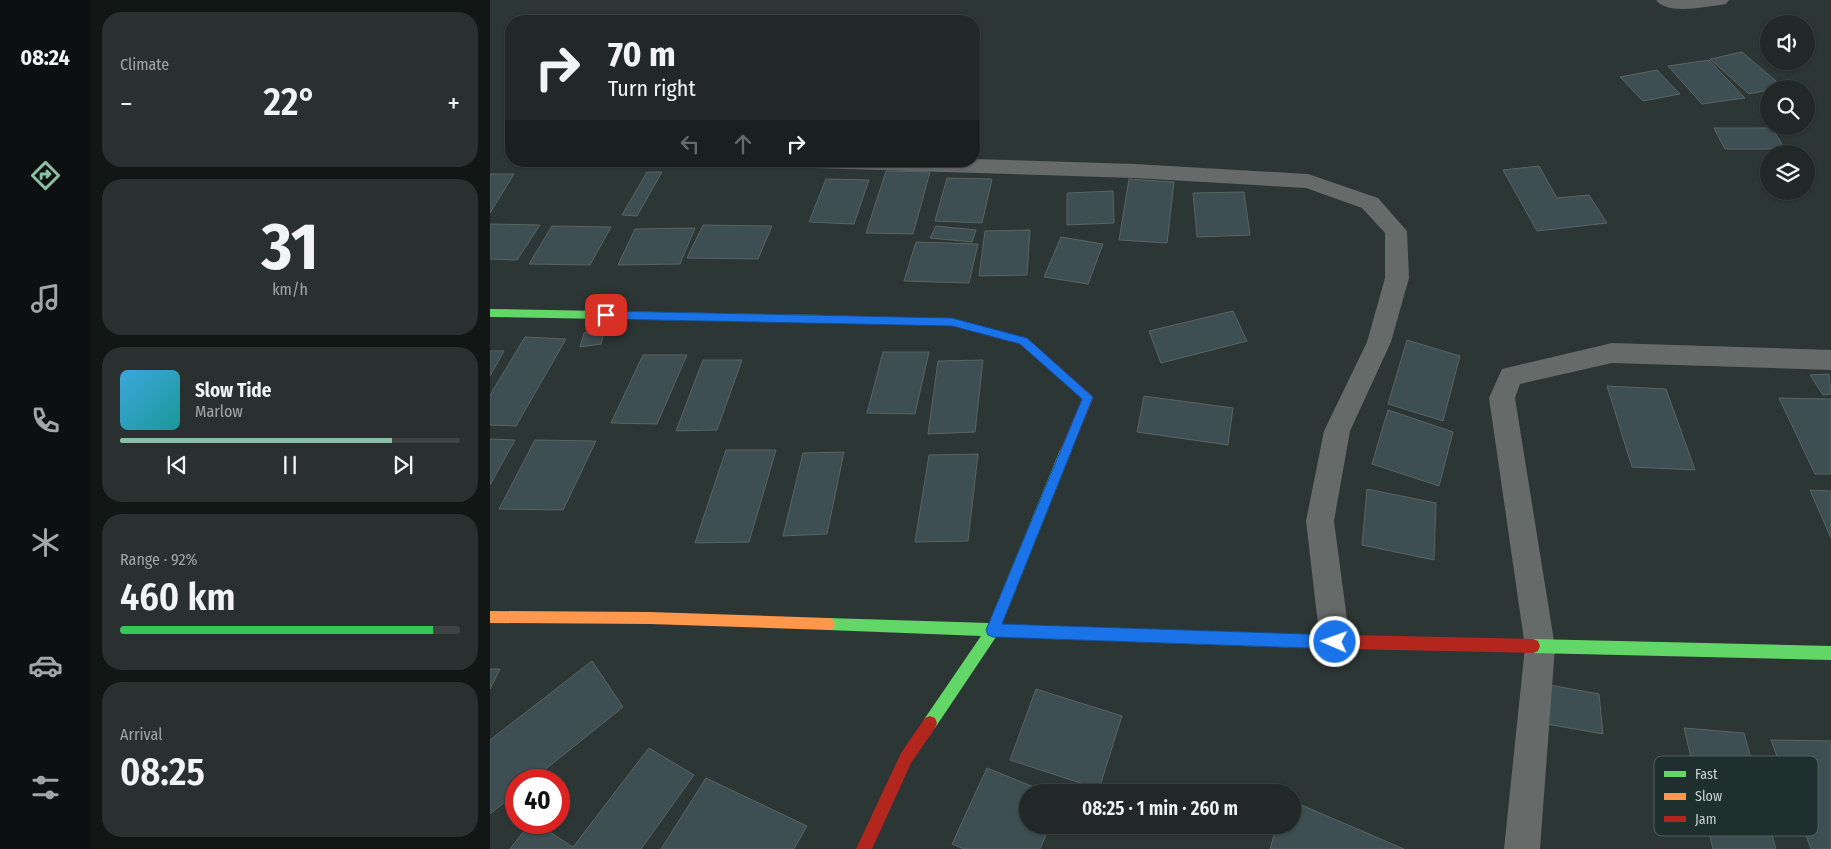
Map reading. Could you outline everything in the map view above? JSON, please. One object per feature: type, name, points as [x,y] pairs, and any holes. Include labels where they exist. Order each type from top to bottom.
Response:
[{"type":"street","points":[[1665,0],[1679,4],[1720,0]]},
{"type":"street","points":[[980,166],[1135,171],[1308,181],[1370,203],[1396,231],[1397,278],[1379,342],[1337,431],[1320,521],[1335,642]]},
{"type":"street","points":[[490,313],[952,322],[1023,341],[1088,397],[993,630],[906,758],[864,849]]},
{"type":"street","points":[[1522,849],[1540,647],[1502,398],[1511,376],[1612,353],[1831,360]]},
{"type":"street","points":[[490,617],[650,618],[1335,642],[1831,653]]},
{"type":"building","points":[[1742,52],[1760,67],[1760,70],[1763,70],[1775,80],[1760,80],[1760,92],[1749,94],[1710,59]]},
{"type":"building","points":[[1709,60],[1745,98],[1702,104],[1668,66]]},
{"type":"building","points":[[1657,70],[1680,94],[1643,101],[1620,77]]},
{"type":"building","points":[[1714,128],[1760,128],[1760,135],[1776,135],[1783,145],[1760,145],[1760,149],[1725,149]]},
{"type":"building","points":[[1539,166],[1557,198],[1589,195],[1607,223],[1537,231],[1503,170]]},
{"type":"building","points":[[886,171],[930,172],[913,234],[866,233]]},
{"type":"building","points":[[647,172],[662,172],[637,216],[622,215]]},
{"type":"building","points":[[490,174],[514,174],[490,213]]},
{"type":"building","points":[[947,178],[992,179],[982,223],[935,221]]},
{"type":"building","points":[[826,179],[869,180],[854,224],[809,222]]},
{"type":"building","points":[[1129,179],[1174,182],[1167,243],[1119,240]]},
{"type":"building","points":[[1113,191],[1114,223],[1067,225],[1067,193]]},
{"type":"building","points":[[1244,192],[1250,235],[1197,237],[1193,193]]},
{"type":"building","points":[[490,224],[540,225],[517,260],[490,259]]},
{"type":"building","points":[[703,225],[772,226],[758,259],[687,258]]},
{"type":"building","points":[[552,226],[611,227],[590,265],[529,264]]},
{"type":"building","points":[[936,226],[976,230],[972,242],[930,238]]},
{"type":"building","points":[[695,228],[680,264],[618,265],[635,229]]},
{"type":"building","points":[[1030,230],[1027,275],[979,276],[985,231]]},
{"type":"building","points":[[1061,237],[1103,244],[1088,284],[1044,277]]},
{"type":"building","points":[[916,242],[978,244],[969,283],[904,281]]},
{"type":"building","points":[[1233,311],[1247,341],[1161,363],[1149,331]]},
{"type":"building","points":[[605,330],[601,344],[580,347],[584,333]]},
{"type":"building","points":[[525,337],[566,339],[516,426],[490,425],[490,395]]},
{"type":"building","points":[[1407,340],[1460,356],[1443,421],[1388,404]]},
{"type":"building","points":[[490,351],[504,351],[490,376]]},
{"type":"building","points":[[883,352],[929,352],[915,414],[867,413]]},
{"type":"building","points":[[643,355],[687,355],[657,424],[611,423]]},
{"type":"building","points":[[703,360],[742,360],[717,430],[676,431]]},
{"type":"building","points":[[983,360],[975,432],[928,434],[938,361]]},
{"type":"building","points":[[1829,374],[1831,394],[1823,395],[1810,375]]},
{"type":"building","points":[[1607,386],[1666,389],[1695,470],[1632,467]]},
{"type":"building","points":[[1144,396],[1233,408],[1228,445],[1137,432]]},
{"type":"building","points":[[1779,398],[1831,399],[1831,474],[1815,474]]},
{"type":"building","points":[[1388,410],[1453,432],[1439,486],[1372,464]]},
{"type":"building","points":[[490,439],[515,440],[490,485]]},
{"type":"building","points":[[535,440],[596,441],[563,510],[499,509]]},
{"type":"building","points":[[726,450],[776,450],[749,542],[695,543]]},
{"type":"building","points":[[844,452],[827,534],[783,536],[803,453]]},
{"type":"building","points":[[978,454],[968,541],[915,542],[929,455]]},
{"type":"building","points":[[1367,489],[1436,503],[1434,560],[1362,545]]},
{"type":"building","points":[[1810,490],[1831,491],[1831,538]]},
{"type":"building","points":[[592,661],[623,707],[546,769],[505,769],[505,802],[490,814],[490,740]]},
{"type":"building","points":[[490,669],[500,669],[490,689]]},
{"type":"building","points":[[1539,683],[1599,694],[1603,734],[1541,723]]},
{"type":"building","points":[[1036,689],[1122,716],[1101,784],[1084,784],[1010,760]]},
{"type":"building","points":[[1684,728],[1744,733],[1750,756],[1691,756]]},
{"type":"building","points":[[1771,740],[1831,741],[1831,849],[1811,849],[1806,836],[1818,836],[1818,756],[1777,756]]},
{"type":"building","points":[[649,748],[694,775],[641,849],[510,849],[522,834],[553,834],[573,847]]},
{"type":"building","points":[[987,768],[1026,784],[1019,784],[1019,834],[1046,834],[1040,849],[964,849],[952,844]]},
{"type":"building","points":[[706,778],[807,826],[794,849],[661,849]]},
{"type":"building","points":[[1301,805],[1404,849],[1270,849],[1274,834],[1301,834]]},
{"type":"building","points":[[1710,836],[1772,836],[1776,849],[1713,849]]},
{"type":"traffic: fast","points":[[490,313],[823,319]]},
{"type":"traffic: fast","points":[[930,723],[993,630],[1066,450]]},
{"type":"traffic: fast","points":[[828,624],[1303,641]]},
{"type":"traffic: fast","points":[[1533,646],[1831,653]]},
{"type":"traffic: slow","points":[[490,617],[650,618],[828,624]]},
{"type":"traffic: jam","points":[[823,319],[952,322],[1023,341],[1088,397],[1066,450]]},
{"type":"traffic: jam","points":[[1303,641],[1533,646]]},
{"type":"traffic: jam","points":[[864,849],[906,758],[930,723]]},
{"type":"route","points":[[606,315],[952,322],[1023,341],[1088,397],[993,630],[1335,642]]}]
